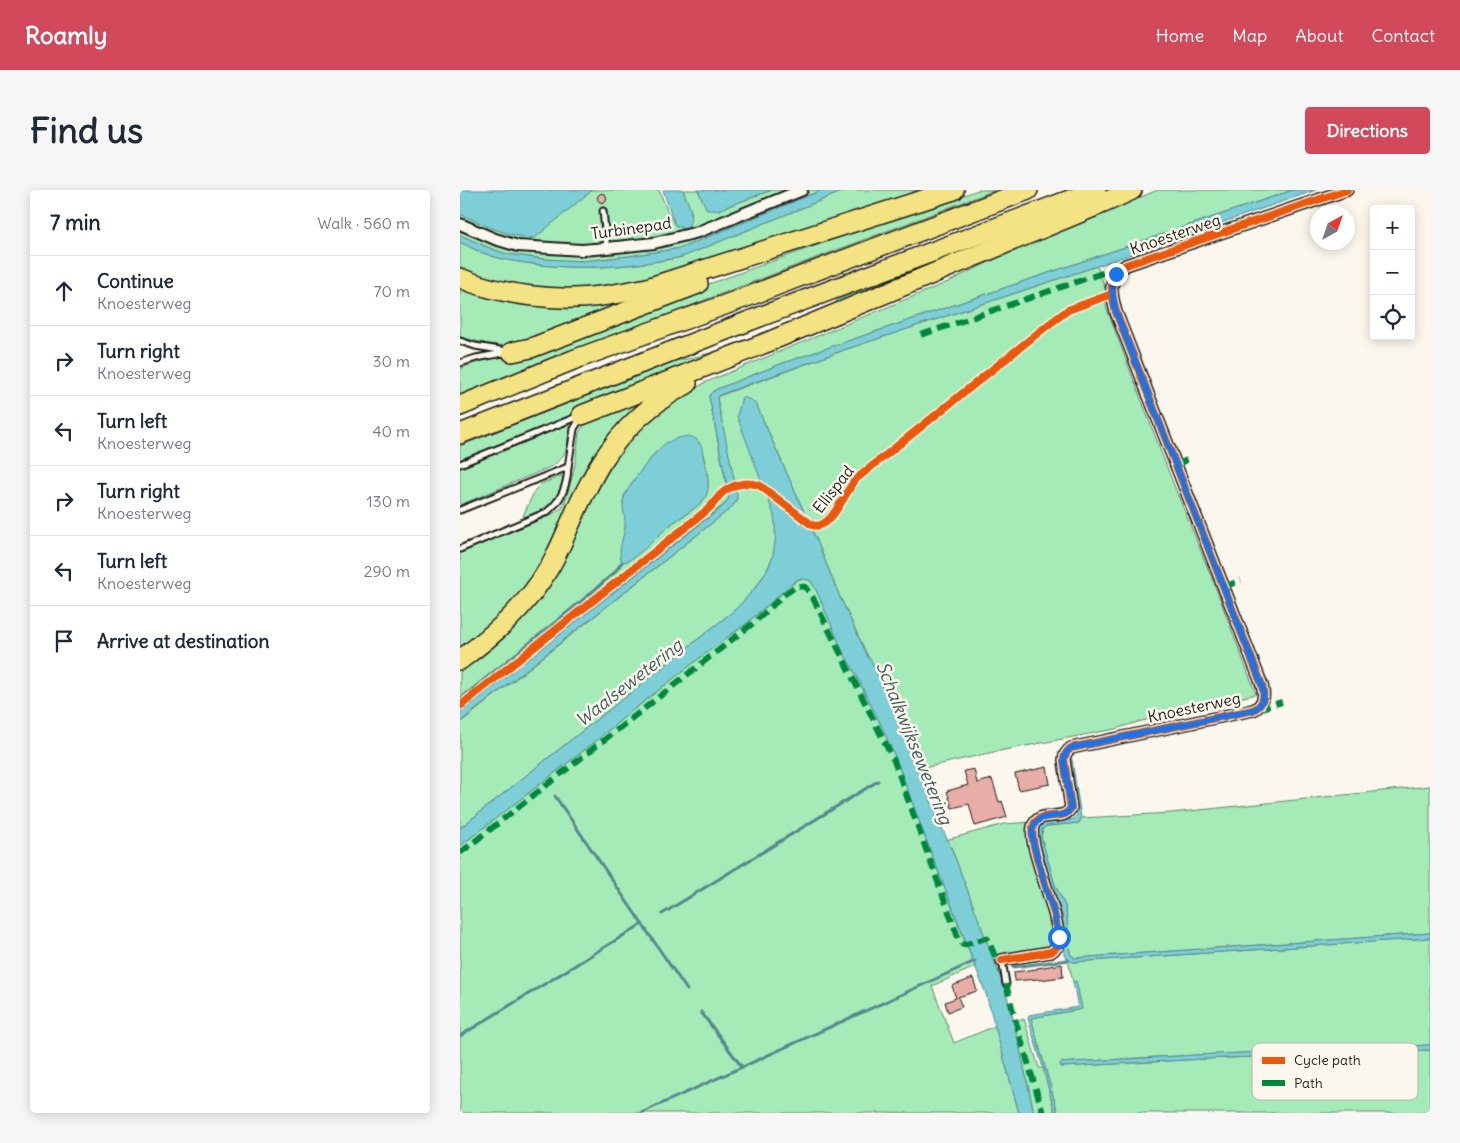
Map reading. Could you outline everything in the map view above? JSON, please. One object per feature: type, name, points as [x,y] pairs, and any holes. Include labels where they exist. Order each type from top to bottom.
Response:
[{"type":"highway","points":[[460,278],[507,292],[551,298],[600,296],[647,288],[954,190]]},
{"type":"highway","points":[[460,406],[573,360],[741,299],[1028,190]]},
{"type":"highway","points":[[460,434],[703,339],[1096,190]]},
{"type":"highway","points":[[582,415],[768,342],[1132,190]]},
{"type":"highway","points":[[512,352],[531,348],[755,263],[832,229]]},
{"type":"highway","points":[[460,660],[482,644],[527,601],[550,567],[581,500],[601,463],[620,437],[644,412],[670,393],[768,342]]},
{"type":"street","name":"Turbinepad","points":[[460,224],[495,239],[518,246],[582,250],[607,248],[654,243],[698,232],[802,190]]},
{"type":"street","name":"Knoesterweg","points":[[1002,960],[1051,952],[1058,946],[1058,925],[1033,842],[1032,830],[1038,820],[1046,816],[1066,814],[1071,808],[1064,760],[1065,754],[1071,748],[1253,710],[1261,705],[1264,698],[1262,685],[1116,312],[1112,294],[1114,278],[1118,271],[1126,266],[1347,190]]},
{"type":"lane","points":[[603,211],[607,248]]},
{"type":"lane","points":[[460,341],[475,346],[512,352]]},
{"type":"lane","points":[[460,363],[476,358],[512,352]]},
{"type":"lane","points":[[460,464],[582,415]]},
{"type":"lane","points":[[460,549],[547,512],[556,505],[563,494],[567,479],[574,429],[582,415]]},
{"type":"lane","points":[[460,510],[568,467]]},
{"type":"lane","name":"Knoesterweg","points":[[1002,960],[1006,984]]},
{"type":"green space","points":[[592,190],[659,190],[675,225],[686,230],[692,214],[683,190],[698,190],[707,209],[718,210],[772,190],[822,190],[681,248],[629,256],[583,261],[544,259],[507,254],[460,235],[460,214],[505,233],[534,238]]},
{"type":"green space","points":[[846,190],[925,190],[636,282],[605,288],[560,290],[526,286],[493,279],[460,268],[460,242],[500,258],[565,267],[604,267],[682,257]]},
{"type":"green space","points":[[978,190],[995,190],[460,395],[460,369],[508,356],[826,242]]},
{"type":"green space","points":[[1158,190],[1293,190],[783,363],[712,392],[709,396],[729,498],[726,503],[460,713],[460,672],[491,648],[530,611],[546,588],[585,509],[614,459],[626,444],[654,417],[706,382],[948,282],[1032,241]],"holes":[[[655,453],[703,454],[708,483],[704,499],[632,558],[624,534],[626,522],[623,503],[624,496],[636,477]]]},
{"type":"green space","points":[[1103,198],[664,380],[513,438],[460,461],[460,446],[677,360],[722,350],[834,305],[837,300]]},
{"type":"green space","points":[[1097,266],[1106,291],[1106,307],[1256,694],[1115,729],[994,752],[919,769],[872,662],[839,595],[756,404],[761,477],[774,513],[777,528],[774,554],[762,577],[736,609],[460,828],[460,723],[731,508],[736,502],[737,498],[717,398],[719,396],[844,350]]},
{"type":"green space","points":[[702,273],[516,347],[488,344],[460,337],[460,281],[541,300]]},
{"type":"green space","points":[[671,384],[648,405],[545,569],[460,656],[460,553],[549,516],[562,508],[575,465],[579,433],[588,418]]},
{"type":"green space","points":[[569,425],[569,432],[566,450],[555,464],[460,505],[460,467]]},
{"type":"green space","points":[[561,476],[564,477],[561,486],[551,504],[524,517],[535,490],[541,484]]},
{"type":"green space","points":[[799,579],[810,580],[816,589],[844,654],[881,725],[896,759],[975,967],[932,986],[954,1043],[995,1026],[1019,1113],[460,1113],[460,846],[747,623]]},
{"type":"green space","points":[[1430,786],[1430,933],[1074,958],[1070,953],[1065,906],[1055,885],[1041,837],[1043,828],[1047,826],[1079,823],[1081,818],[1171,813]]},
{"type":"green space","points":[[1033,822],[1058,938],[1048,949],[997,957],[1001,980],[951,847],[946,840],[1004,824]]},
{"type":"green space","points":[[1430,938],[1430,1045],[1418,1046],[1418,1043],[1252,1043],[1252,1053],[1153,1057],[1061,1063],[1060,1065],[1062,1067],[1252,1057],[1252,1100],[1418,1100],[1418,1050],[1430,1050],[1430,1113],[1058,1113],[1031,1018],[1082,1009],[1076,982],[1073,982],[1068,960],[1074,962]]},
{"type":"green space","points":[[1024,1019],[1039,1068],[1043,1068],[1055,1113],[1034,1113],[1014,1022]]},
{"type":"water","points":[[460,190],[592,190],[535,238],[506,233],[460,214]]},
{"type":"water","points":[[663,190],[683,190],[691,214],[687,230],[675,225]]},
{"type":"water","points":[[698,190],[772,190],[718,210],[707,210]]},
{"type":"water","points":[[822,190],[846,190],[682,257],[643,263],[604,267],[546,265],[496,257],[480,252],[460,242],[460,235],[507,254],[544,259],[583,261],[629,256],[681,248]]},
{"type":"water","points":[[1293,190],[1316,190],[1097,266],[844,350],[719,395],[717,398],[735,483],[727,486],[709,396],[717,389],[783,363]]},
{"type":"water","points":[[742,397],[756,404],[839,595],[872,662],[913,755],[951,847],[1005,989],[1034,1113],[1019,1113],[986,994],[896,759],[810,580],[796,580],[747,623],[460,846],[460,828],[736,609],[763,577],[773,556],[775,544],[774,515],[737,416]]},
{"type":"water","points":[[688,436],[697,440],[702,446],[708,477],[707,494],[697,506],[670,525],[642,551],[630,560],[622,562],[620,550],[625,528],[623,502],[627,492],[642,469],[661,447],[672,440]]},
{"type":"water","points":[[736,490],[735,503],[731,508],[460,722],[460,713],[722,507],[729,498],[728,493]]},
{"type":"water","points":[[1070,756],[1081,818],[1079,823],[1047,826],[1043,828],[1041,837],[1055,885],[1065,906],[1070,953],[1074,958],[1430,933],[1430,938],[1074,962],[1068,960],[1065,955],[1062,916],[1047,880],[1037,836],[1037,828],[1040,824],[1074,819],[1077,815],[1068,759]]},
{"type":"water","points":[[1076,981],[1082,1009],[1031,1018],[1058,1113],[1055,1113],[1028,1019],[1029,1015],[1078,1007],[1073,982]]},
{"type":"water","points":[[1430,1045],[1430,1050],[1418,1050],[1418,1046]]},
{"type":"water","points":[[1252,1053],[1252,1057],[1060,1066],[1061,1063],[1073,1062]]},
{"type":"building","points":[[602,194],[606,198],[602,202],[598,198]]},
{"type":"building","points":[[1047,767],[1050,784],[1019,790],[1015,774]]},
{"type":"building","points":[[974,769],[977,783],[992,779],[999,802],[1002,801],[1007,817],[975,826],[969,804],[952,808],[947,791],[968,785],[964,771]]},
{"type":"building","points":[[1062,964],[1063,977],[1015,981],[1014,972]]},
{"type":"building","points":[[973,978],[977,991],[958,997],[962,1007],[948,1012],[945,1002],[956,998],[952,986]]},
{"type":"waterway","points":[[460,699],[584,599],[615,572],[622,562]]},
{"type":"waterway","points":[[662,914],[878,781]]},
{"type":"waterway","points":[[555,796],[687,990]]},
{"type":"waterway","points":[[460,1036],[642,924]]},
{"type":"waterway","points":[[1013,967],[1068,960]]},
{"type":"waterway","points":[[641,1113],[975,961]]},
{"type":"waterway","points":[[701,1012],[742,1067]]},
{"type":"marked path","points":[[921,335],[1120,267]]},
{"type":"marked path","points":[[1176,465],[1191,458]]},
{"type":"marked path","points":[[1224,587],[1241,580]]},
{"type":"marked path","points":[[460,853],[757,620],[785,594],[797,586],[805,587],[812,596],[894,761],[959,940],[963,945],[986,938],[996,959],[1002,960]]},
{"type":"marked path","points":[[1258,709],[1282,702]]},
{"type":"marked path","points":[[1006,984],[1043,1113]]},
{"type":"cycle path","points":[[1002,960],[1051,952],[1058,946],[1055,917],[1034,847],[1032,833],[1034,824],[1042,817],[1063,815],[1071,808],[1064,760],[1068,750],[1253,710],[1259,706],[1263,696],[1262,685],[1116,312],[1112,292],[1113,281],[1120,270],[1126,265],[1347,190]]},
{"type":"cycle path","name":"Ellispad","points":[[460,706],[706,511],[728,489],[743,484],[759,485],[812,525],[819,526],[831,517],[856,479],[1048,325],[1068,310],[1112,294]]},
{"type":"route","points":[[1059,937],[1058,925],[1033,842],[1032,830],[1038,820],[1046,816],[1066,814],[1071,808],[1064,760],[1065,754],[1071,748],[1253,710],[1261,705],[1264,698],[1264,690],[1116,312],[1112,294],[1112,286],[1116,274]]},
{"type":"water label","name":"Waalsewetering","points":[[629,683]]},
{"type":"water label","name":"Schalkwijksewetering","points":[[914,743]]}]
